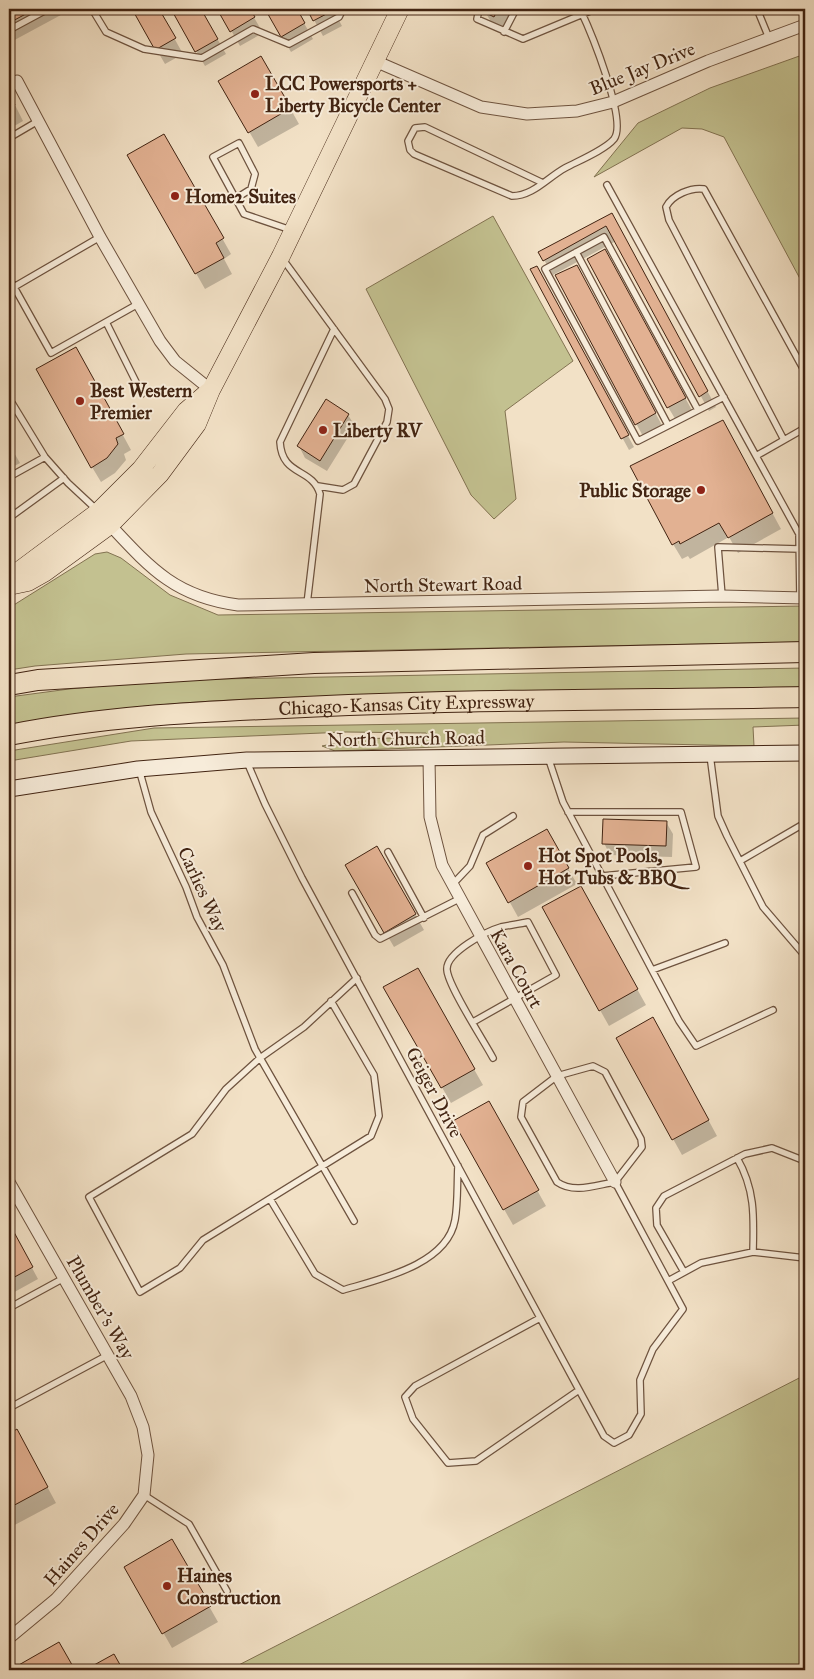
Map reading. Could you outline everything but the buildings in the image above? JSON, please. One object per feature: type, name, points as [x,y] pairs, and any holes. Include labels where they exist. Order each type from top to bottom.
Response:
[{"type":"highway","points":[[9,685],[38,680],[314,663],[805,652]]},
{"type":"highway","name":"Chicago-Kansas City Expressway","points":[[9,735],[49,727],[169,714],[361,704],[805,697]]},
{"type":"main road","points":[[9,586],[28,582],[44,573],[110,525],[148,487],[181,448],[197,424],[211,390],[281,256],[400,9]]},
{"type":"main road","points":[[9,582],[20,570],[98,512],[141,469],[186,411],[211,390]]},
{"type":"main road","name":"North Church Road","points":[[9,789],[138,769],[246,760],[805,753]]},
{"type":"street","name":"Blue Jay Drive","points":[[375,61],[481,107],[526,114],[576,111],[613,102],[708,61],[805,25]]},
{"type":"street","points":[[17,81],[100,237],[160,341],[175,361],[211,390]]},
{"type":"street","name":"North Stewart Road","points":[[110,525],[165,579],[200,597],[238,605],[722,596],[803,599]]},
{"type":"street","name":"Kara Court","points":[[429,758],[430,817],[442,864],[459,899],[615,1182]]},
{"type":"street","name":"Plumber's Way","points":[[9,1182],[131,1396],[144,1427],[148,1455]]},
{"type":"street","name":"Haines Drive","points":[[9,1638],[56,1600],[124,1524],[144,1495],[148,1455]]},
{"type":"lane","points":[[9,30],[48,9]]},
{"type":"lane","points":[[92,9],[106,32],[113,36],[144,49],[202,58],[253,30],[289,44],[339,17],[343,9]]},
{"type":"lane","points":[[480,9],[477,19],[524,39],[581,11],[595,9]]},
{"type":"lane","points":[[504,32],[516,9]]},
{"type":"lane","points":[[757,9],[769,38]]},
{"type":"lane","points":[[543,183],[424,126],[415,128],[408,141],[410,150],[414,154],[512,196],[522,196],[543,183],[614,138],[619,124],[609,84],[581,11]]},
{"type":"lane","points":[[9,138],[38,121]]},
{"type":"lane","points":[[235,199],[251,189],[255,174],[239,143],[213,157],[235,199],[244,214],[293,231]]},
{"type":"lane","points":[[608,185],[756,456],[802,533],[799,549],[803,599]]},
{"type":"lane","points":[[784,440],[669,220],[666,207],[673,198],[687,191],[704,189],[805,372]]},
{"type":"lane","points":[[14,287],[100,237]]},
{"type":"lane","points":[[698,410],[604,237],[545,269],[638,441],[724,397]]},
{"type":"lane","points":[[576,252],[668,425]]},
{"type":"lane","points":[[281,256],[385,399],[389,409],[387,422],[354,484],[343,490],[318,486],[287,465],[280,451],[280,442],[334,329]]},
{"type":"lane","points":[[9,278],[51,353],[138,304]]},
{"type":"lane","points":[[106,322],[142,394]]},
{"type":"lane","points":[[9,398],[45,456],[98,512]]},
{"type":"lane","points":[[756,456],[805,428]]},
{"type":"lane","points":[[9,477],[45,456]]},
{"type":"lane","points":[[9,518],[64,478]]},
{"type":"lane","points":[[307,604],[320,494],[318,486]]},
{"type":"lane","points":[[722,596],[718,547],[799,549]]},
{"type":"lane","points":[[710,753],[718,816],[763,907],[805,956]]},
{"type":"lane","points":[[548,757],[568,812],[679,1021],[696,1046],[773,1010]]},
{"type":"lane","name":"Geiger Drive","points":[[246,760],[265,804],[294,862],[604,1436],[614,1443],[629,1435],[641,1414],[640,1380],[654,1349],[683,1309],[668,1280]]},
{"type":"lane","name":"Carlies Way","points":[[138,769],[151,812],[186,887],[197,917],[223,965],[243,1020],[260,1058],[354,1221]]},
{"type":"lane","points":[[568,812],[682,812],[696,867],[602,876]]},
{"type":"lane","points":[[452,885],[470,866],[483,835],[513,816]]},
{"type":"lane","points":[[740,862],[805,823]]},
{"type":"lane","points":[[388,852],[424,918]]},
{"type":"lane","points":[[352,893],[375,935],[380,939],[459,899]]},
{"type":"lane","points":[[473,1022],[556,975],[528,922],[501,927],[480,936],[452,957],[447,964],[447,971],[473,1022],[493,1058]]},
{"type":"lane","points":[[652,970],[725,942]]},
{"type":"lane","points":[[332,1001],[374,1075],[379,1116],[370,1136],[203,1240],[180,1268],[140,1292],[89,1197],[192,1134],[226,1089],[260,1058],[304,1027],[332,1001],[357,978]]},
{"type":"lane","points":[[593,1066],[605,1072],[641,1139],[642,1146],[615,1182],[573,1189],[565,1188],[557,1182],[521,1117],[523,1102],[557,1076],[593,1066]]},
{"type":"lane","points":[[684,1272],[657,1225],[656,1208],[664,1196],[745,1154],[772,1148],[805,1160]]},
{"type":"lane","points":[[737,1158],[747,1175],[754,1211],[753,1252]]},
{"type":"lane","points":[[270,1199],[315,1274],[343,1290],[405,1271],[442,1246],[455,1222],[458,1166]]},
{"type":"lane","points":[[615,1182],[668,1280],[700,1263],[753,1252],[805,1258]]},
{"type":"lane","points":[[9,1308],[64,1278]]},
{"type":"lane","points":[[540,1318],[415,1386],[406,1398],[413,1418],[448,1463],[476,1462],[580,1390]]},
{"type":"lane","points":[[9,1408],[108,1355]]},
{"type":"lane","points":[[144,1495],[189,1524],[227,1591]]},
{"type":"shaded area","points":[[805,54],[805,288],[724,137],[702,129],[682,128],[594,177],[638,123],[710,88]]},
{"type":"shaded area","points":[[493,216],[573,361],[505,411],[516,499],[494,519],[471,495],[366,289]]},
{"type":"shaded area","points":[[107,552],[121,558],[170,595],[218,615],[805,606],[805,642],[186,654],[35,666],[9,670],[9,608],[95,554]]},
{"type":"shaded area","points":[[805,668],[805,687],[486,692],[194,702],[101,711],[9,726],[9,697],[69,689],[167,680]]},
{"type":"shaded area","points":[[805,718],[805,725],[753,727],[754,746],[564,742],[335,751],[322,746],[354,739],[429,737],[426,733],[346,732],[131,741],[9,761],[9,751],[154,728]]},
{"type":"shaded area","points":[[805,1375],[805,1670],[229,1670]]},
{"type":"place","name":"LCC Powersports + Liberty Bicycle Center","points":[[255,94]]},
{"type":"place","name":"Home2 Suites","points":[[175,196]]},
{"type":"place","name":"Best Western Premier","points":[[80,401]]},
{"type":"place","name":"Liberty RV","points":[[323,430]]},
{"type":"place","name":"Public Storage","points":[[701,490]]},
{"type":"place","name":"Hot Spot Pools, Hot Tubs & BBQ","points":[[528,866]]},
{"type":"place","name":"Haines Construction","points":[[167,1586]]}]
